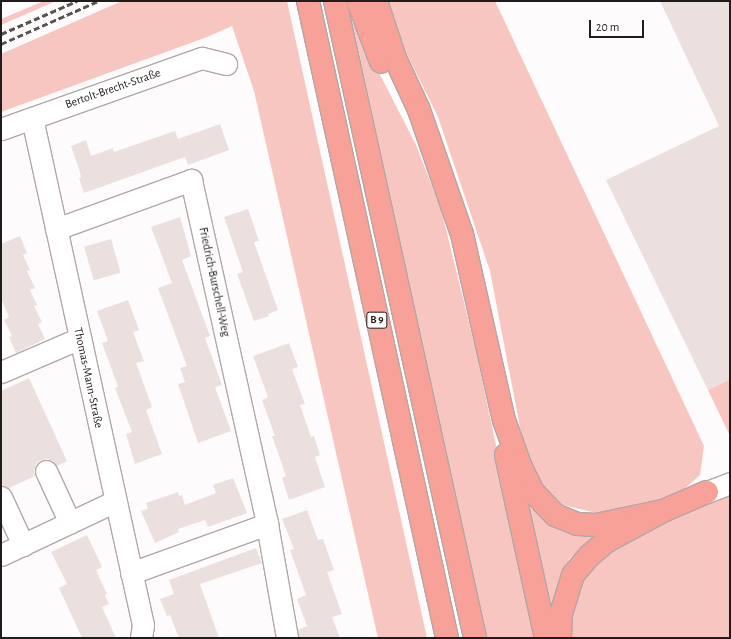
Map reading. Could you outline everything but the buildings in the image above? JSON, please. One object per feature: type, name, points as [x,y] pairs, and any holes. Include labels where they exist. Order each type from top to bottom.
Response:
[{"type":"highway","name":"B 9","points":[[308,1],[446,638]]},
{"type":"highway","name":"B 9","points":[[335,1],[474,638]]},
{"type":"highway","points":[[358,1],[387,77],[414,123],[430,145]]},
{"type":"highway","points":[[376,1],[395,58],[419,110],[430,145],[448,190],[462,234],[504,420],[520,465],[533,492],[555,515],[577,524],[596,525],[663,511]]},
{"type":"highway","points":[[504,420],[505,451],[546,638]]},
{"type":"highway","points":[[560,638],[561,614],[573,575],[589,556],[607,541],[663,511],[707,492]]},
{"type":"street","name":"Bertolt-Brecht-Straße","points":[[1,128],[202,58],[226,64]]},
{"type":"street","name":"Thomas-Mann-Straße","points":[[32,118],[143,625],[141,638]]},
{"type":"street","name":"Friedrich-Burschell-Weg","points":[[56,229],[191,180],[267,524],[287,638]]},
{"type":"street","points":[[1,372],[80,338]]},
{"type":"street","points":[[46,471],[70,523]]},
{"type":"street","points":[[707,492],[730,483]]},
{"type":"street","points":[[1,497],[23,545]]},
{"type":"street","points":[[1,555],[115,501]]},
{"type":"street","points":[[131,573],[267,524]]},
{"type":"shaded area","points":[[44,1],[56,1],[1,25],[1,19]]},
{"type":"shaded area","points":[[122,1],[287,1],[427,638],[378,638],[254,91],[232,26],[207,37],[1,112],[1,54]]},
{"type":"shaded area","points":[[388,1],[495,1],[704,446],[700,475],[684,489],[617,518],[555,503],[528,469],[490,271],[438,117],[396,32]]},
{"type":"shaded area","points":[[352,20],[416,145],[441,209],[476,351],[537,638],[485,638]]},
{"type":"shaded area","points":[[730,379],[730,436],[708,390]]},
{"type":"shaded area","points":[[730,493],[730,638],[567,638],[581,572],[627,539]]},
{"type":"shaded area","points":[[527,506],[556,525],[595,536],[569,559],[551,618]]},
{"type":"railway","points":[[1,34],[77,1]]},
{"type":"railway","points":[[1,44],[98,1]]}]
